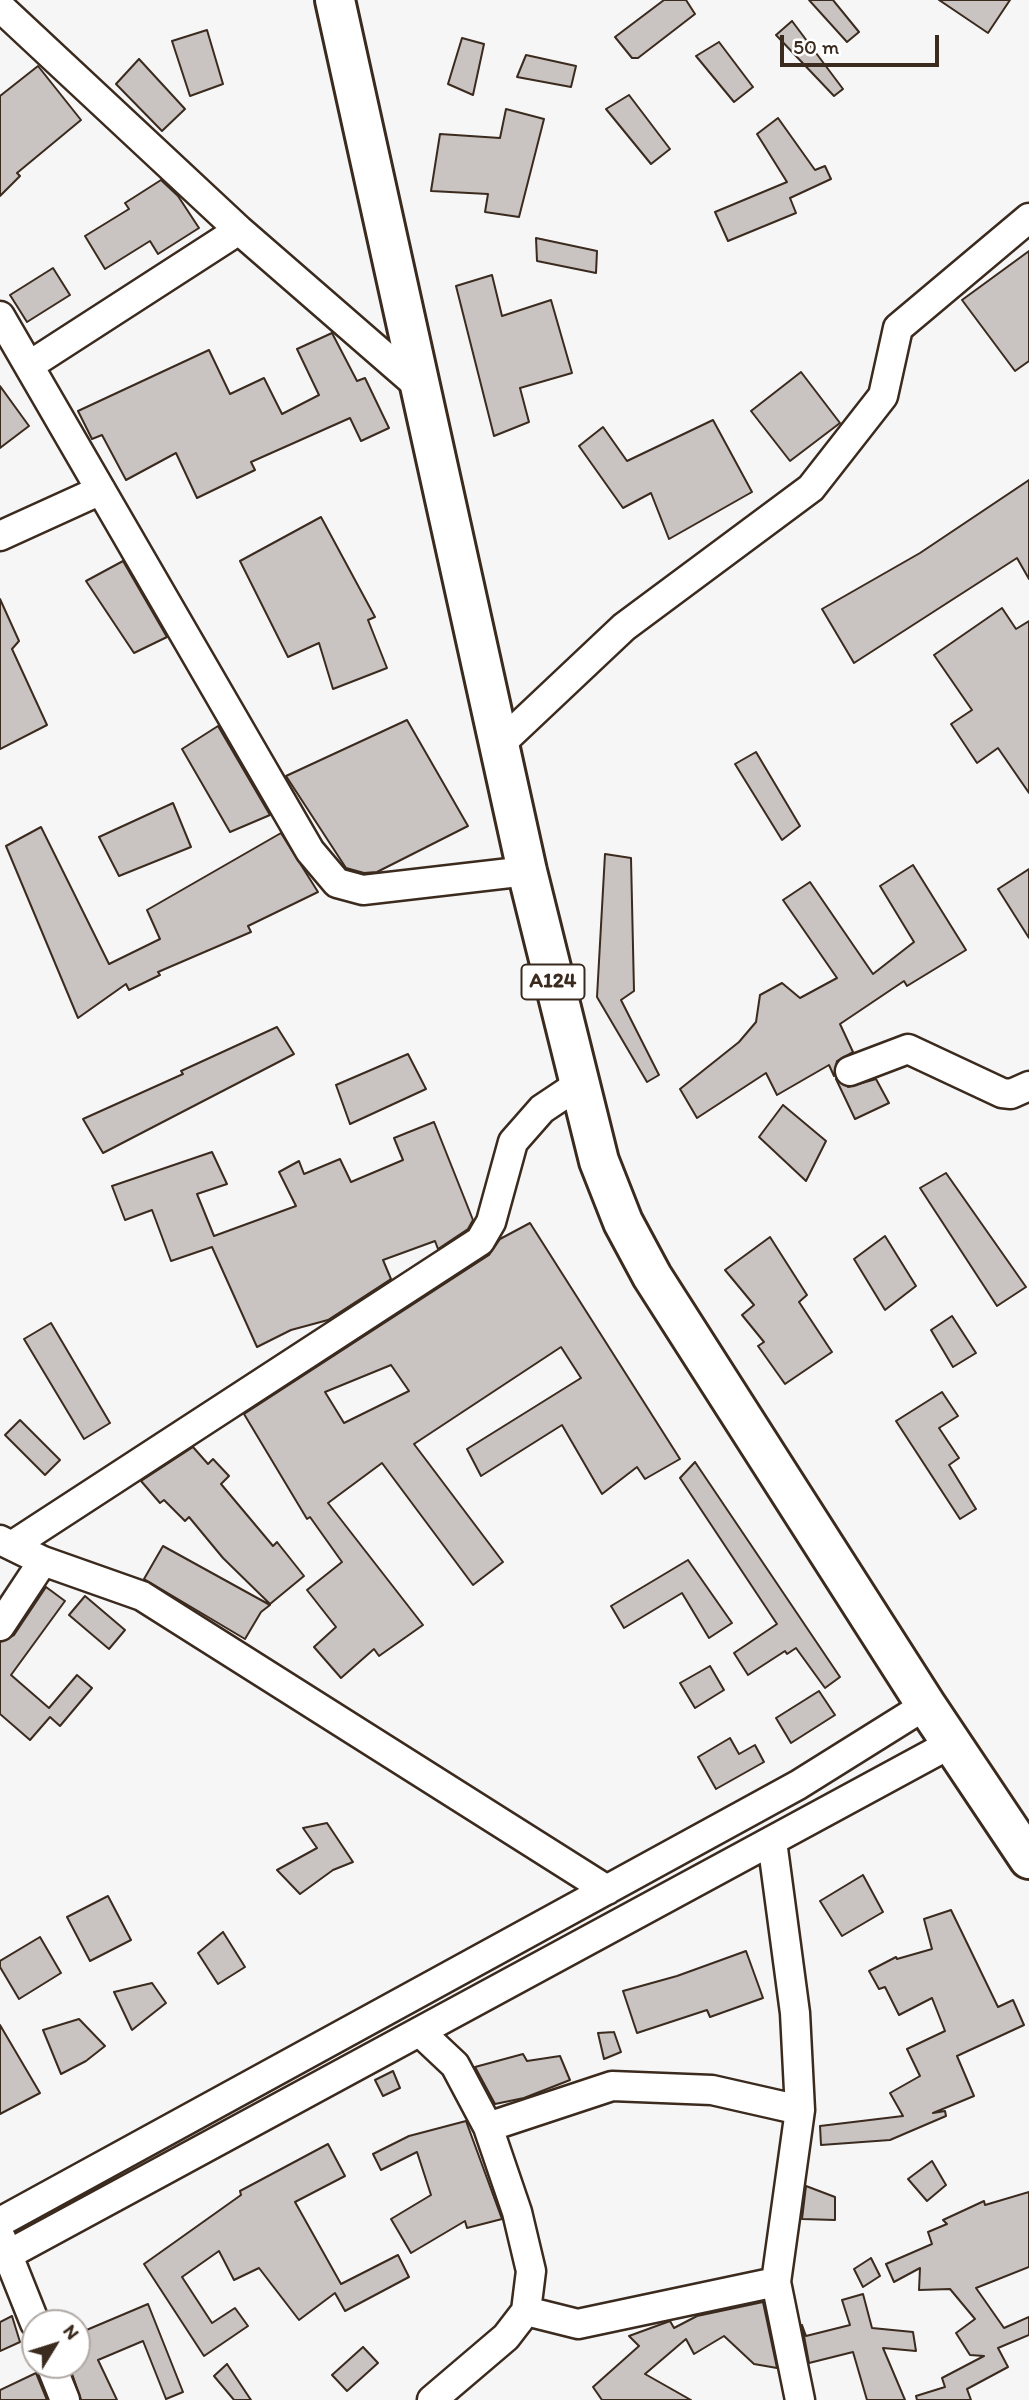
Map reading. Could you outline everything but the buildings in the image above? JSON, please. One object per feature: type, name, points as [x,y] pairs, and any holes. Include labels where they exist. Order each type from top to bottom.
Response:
[{"type":"highway","name":"A124","points":[[335,0],[501,743],[527,871],[599,1161],[623,1222],[652,1276],[926,1705],[1029,1859]]},
{"type":"street","points":[[0,7],[239,230],[422,389]]},
{"type":"street","points":[[501,743],[624,627],[811,488],[883,396],[898,328],[1029,218]]},
{"type":"street","points":[[17,359],[239,230]]},
{"type":"street","points":[[0,316],[17,359],[101,489],[310,851],[337,884],[363,890],[527,871]]},
{"type":"street","points":[[0,536],[101,489]]},
{"type":"street","points":[[850,1071],[908,1049],[1002,1093],[1011,1094],[1029,1086]]},
{"type":"street","points":[[7,1543],[480,1241],[491,1222],[513,1142],[542,1109],[578,1085]]},
{"type":"street","points":[[7,1543],[43,1561],[142,1596],[607,1890]]},
{"type":"street","points":[[0,1626],[43,1561]]},
{"type":"street","points":[[0,2222],[267,2073],[798,1785],[926,1705]]},
{"type":"street","points":[[29,2309],[3,2250],[421,2033],[952,1743]]},
{"type":"street","points":[[772,1841],[795,2012],[800,2110],[776,2282],[800,2400]]},
{"type":"street","points":[[421,2033],[455,2065],[488,2127],[517,2212],[531,2271],[526,2311],[506,2337],[432,2400]]},
{"type":"street","points":[[488,2127],[612,2086],[712,2091],[800,2110]]},
{"type":"street","points":[[526,2311],[578,2324],[776,2282]]},
{"type":"street","points":[[57,2379],[65,2400]]}]
